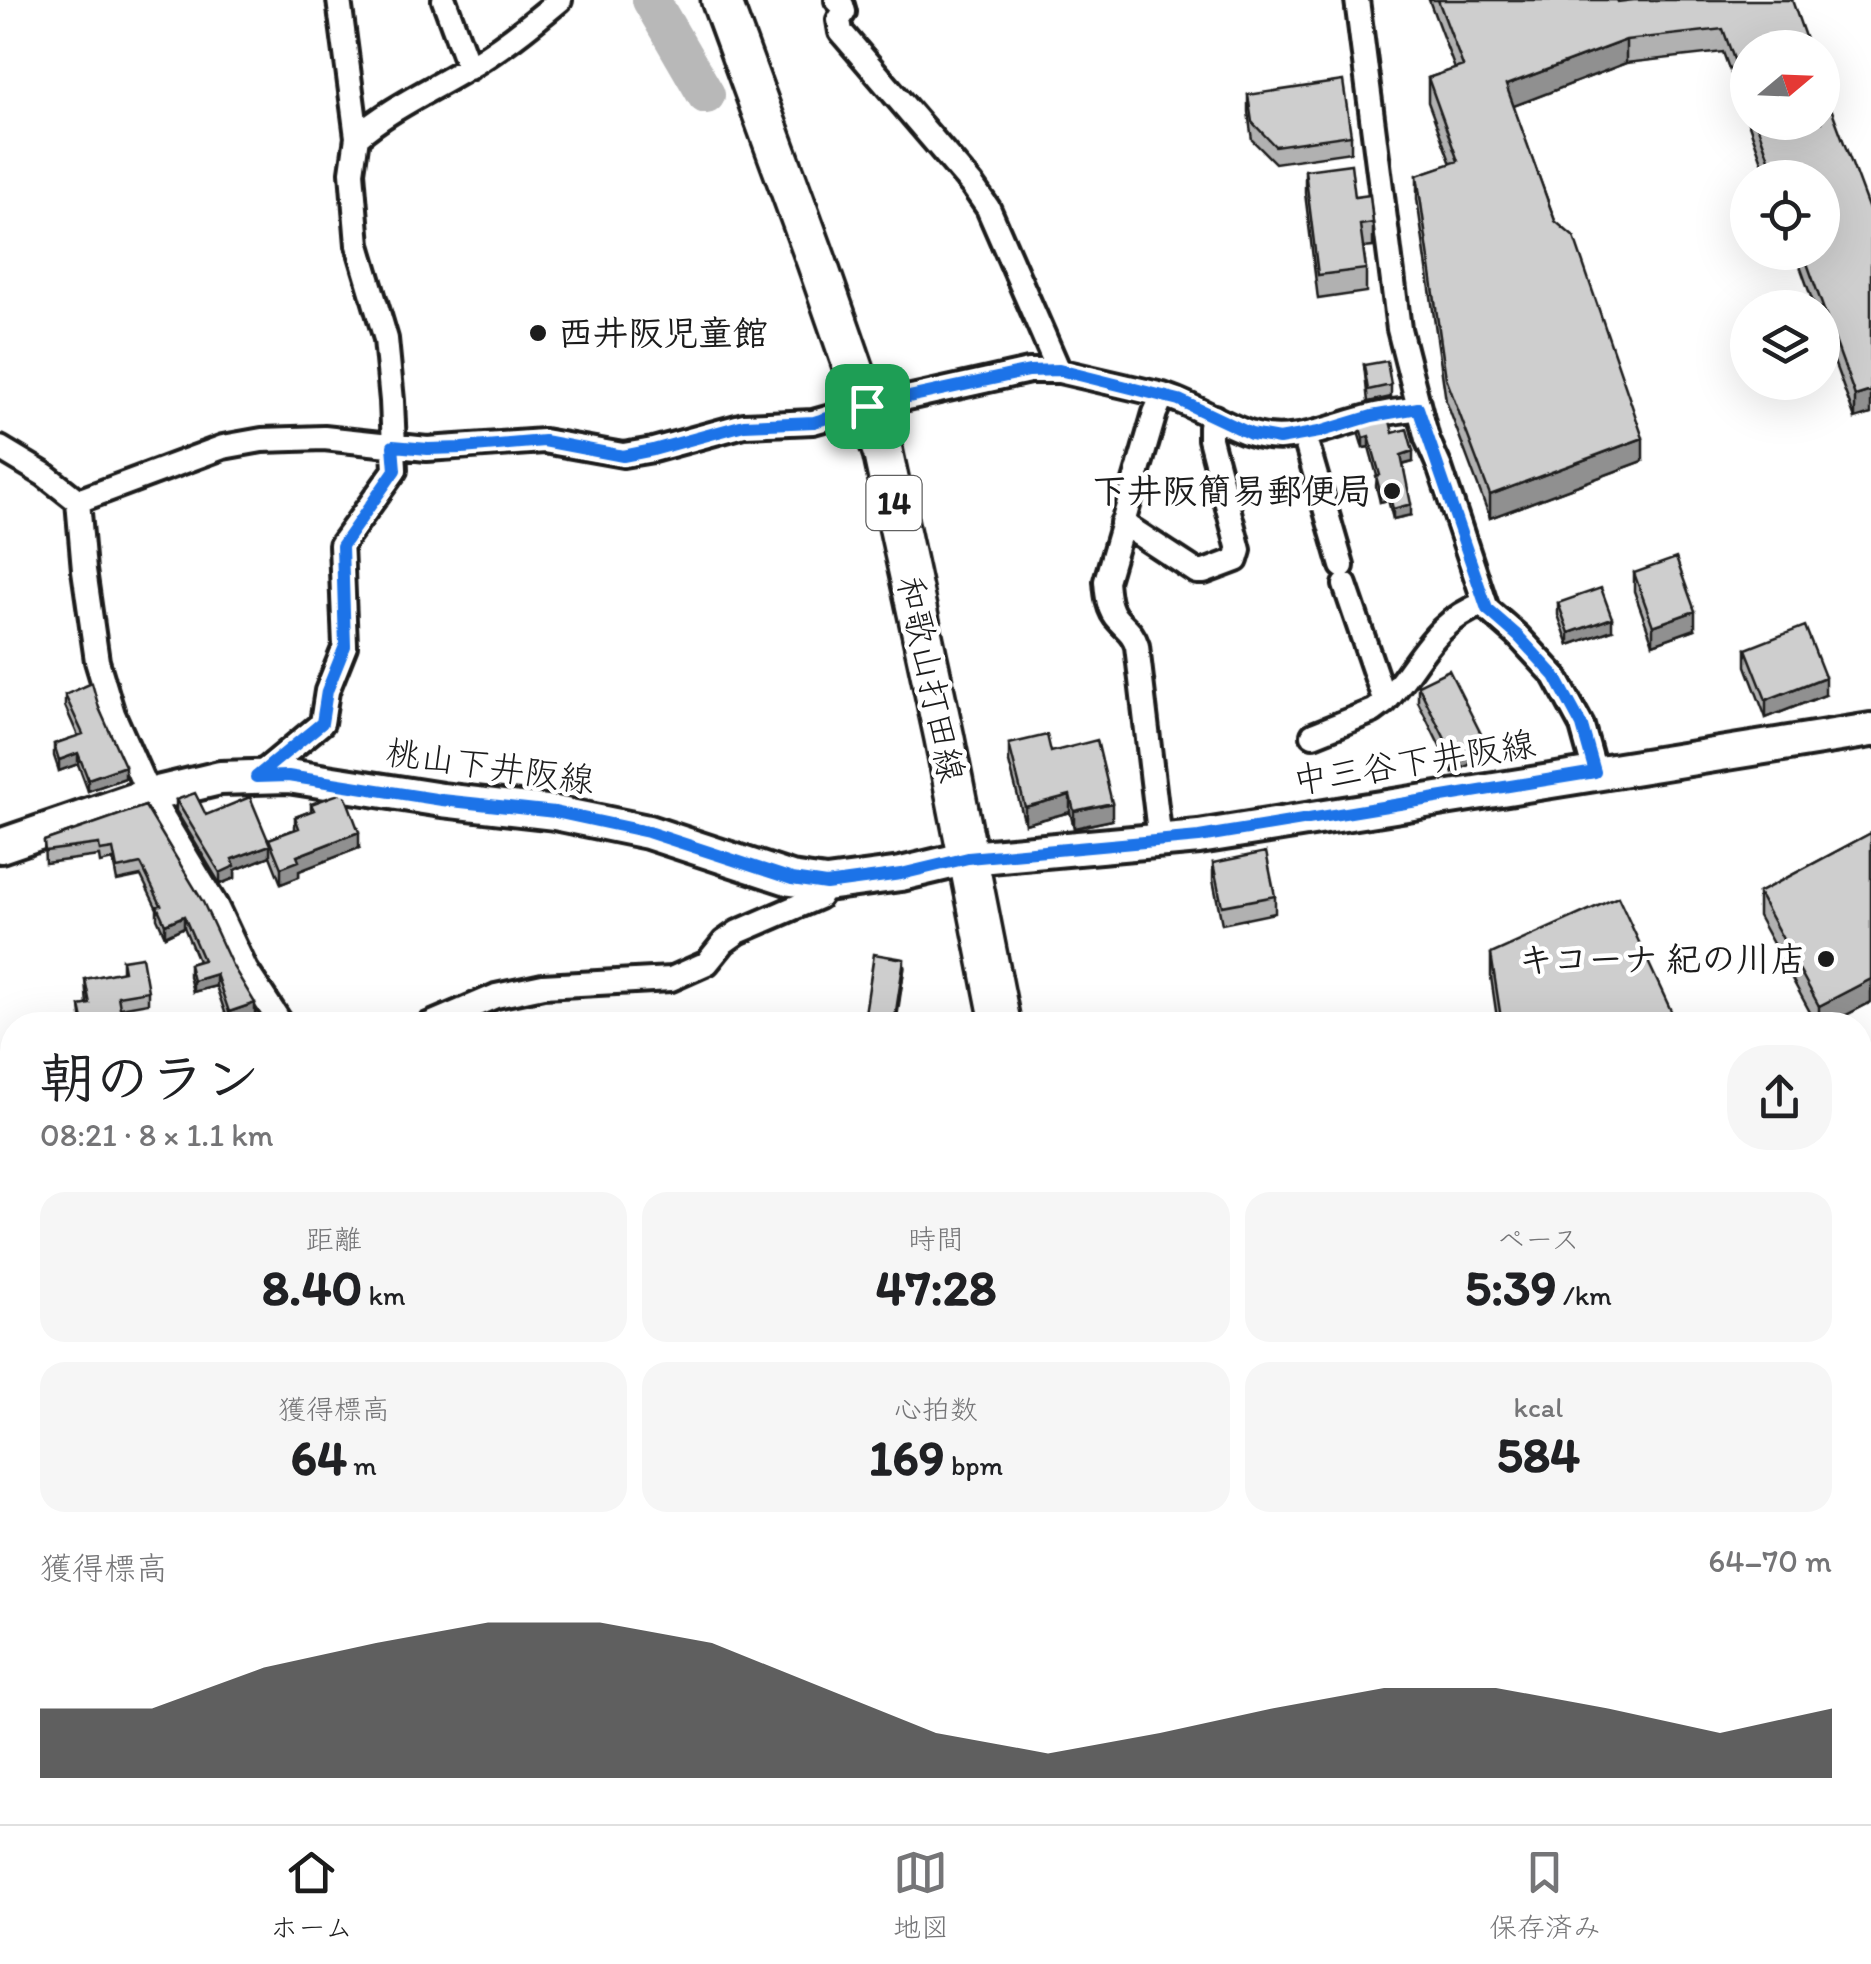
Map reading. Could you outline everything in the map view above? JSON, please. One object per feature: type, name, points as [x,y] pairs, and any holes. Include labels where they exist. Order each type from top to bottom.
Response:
[{"type":"main road","name":"和歌山打田線","points":[[721,0],[888,472],[998,1012]]},
{"type":"main road","name":"中三谷下井阪線","points":[[968,858],[1199,837],[1871,730]]},
{"type":"main road","name":"桃山下井阪線","points":[[0,846],[149,795],[220,778],[288,776],[442,800],[555,812],[648,832],[792,879],[826,884],[901,874],[968,858]]},
{"type":"street","points":[[256,777],[322,723],[327,691],[345,646],[342,546],[395,470],[386,339],[358,244],[352,172],[357,137],[339,0]]},
{"type":"street","points":[[444,0],[469,68]]},
{"type":"street","points":[[357,137],[380,117],[469,68],[533,24],[560,0]]},
{"type":"street","points":[[837,0],[844,12],[839,20],[842,32],[988,208],[1059,370]]},
{"type":"street","points":[[1357,0],[1398,329],[1418,408],[1487,609],[1555,676],[1582,726],[1595,772]]},
{"type":"street","points":[[78,501],[223,447],[262,440],[324,438],[428,449],[544,441],[623,456],[744,425],[814,422],[867,406],[1029,371],[1059,370],[1179,400],[1251,434],[1279,439],[1418,408]]},
{"type":"street","points":[[1160,841],[1137,646],[1134,635],[1114,617],[1106,581],[1163,396]]},
{"type":"street","points":[[1122,523],[1196,572],[1236,560],[1239,550],[1210,439],[1214,417]]},
{"type":"street","points":[[1304,435],[1343,575],[1385,702]]},
{"type":"street","points":[[0,448],[78,501],[97,661],[113,714],[149,795],[273,1012]]},
{"type":"street","points":[[1313,735],[1373,711],[1385,702],[1436,634],[1460,613],[1486,603]]},
{"type":"street","points":[[458,1012],[496,996],[544,986],[671,978],[707,964],[724,942],[738,932],[819,897],[826,884]]},
{"type":"building","points":[[1438,0],[1792,0],[1803,30],[1730,30],[1730,48],[1723,29],[1626,40],[1506,85],[1555,221],[1574,237],[1643,438],[1490,495],[1446,378],[1417,175],[1458,161],[1428,78],[1463,66]]},
{"type":"building","points":[[1343,81],[1351,135],[1275,146],[1252,122],[1248,95]]},
{"type":"building","points":[[1840,132],[1871,215],[1871,391],[1855,396],[1840,354],[1840,290],[1817,290],[1810,270],[1840,270],[1840,160],[1770,160],[1762,140],[1840,140]]},
{"type":"building","points":[[1351,164],[1355,197],[1370,195],[1373,223],[1360,225],[1366,269],[1318,275],[1305,170]]},
{"type":"building","points":[[1387,361],[1391,385],[1368,390],[1364,365]]},
{"type":"building","points":[[1389,417],[1393,433],[1407,429],[1413,451],[1401,455],[1411,504],[1393,509],[1388,489],[1380,491],[1376,476],[1380,475],[1369,436],[1363,438],[1359,424]]},
{"type":"building","points":[[1676,558],[1695,611],[1653,626],[1634,573]]},
{"type":"building","points":[[1601,588],[1612,618],[1569,633],[1558,603]]},
{"type":"building","points":[[1805,626],[1825,677],[1766,700],[1746,649]]},
{"type":"building","points":[[1449,670],[1484,740],[1453,755],[1418,685]]},
{"type":"building","points":[[92,683],[125,766],[88,779],[78,753],[59,760],[54,744],[83,734],[65,695]]},
{"type":"building","points":[[1047,735],[1051,752],[1097,740],[1112,803],[1074,811],[1070,795],[1025,807],[1009,744]]},
{"type":"building","points":[[344,792],[359,832],[297,856],[299,861],[281,868],[269,839],[299,828],[295,817],[314,810],[311,804]]},
{"type":"building","points":[[195,793],[206,815],[250,797],[270,845],[232,859],[235,866],[220,873],[176,800]]},
{"type":"building","points":[[145,806],[203,902],[232,965],[255,1003],[229,1012],[216,974],[193,981],[189,964],[203,960],[184,916],[165,924],[157,906],[161,905],[141,864],[117,869],[113,849],[100,851],[99,844],[45,851],[44,841]]},
{"type":"building","name":"キコーナ 紀の川店","points":[[1871,833],[1871,979],[1819,1006],[1758,893]]},
{"type":"building","points":[[1266,852],[1275,896],[1222,906],[1213,863]]},
{"type":"building","points":[[1618,897],[1672,1012],[1500,1012],[1491,954]]},
{"type":"building","points":[[874,954],[904,959],[896,1012],[865,1012]]},
{"type":"building","points":[[142,957],[148,991],[118,996],[121,1012],[81,1012],[80,1006],[90,1004],[85,979],[124,971],[122,960]]},
{"type":"waterway","points":[[651,0],[706,95]]},
{"type":"place","name":"西井阪児童館","points":[[538,333]]},
{"type":"place","name":"下井阪簡易郵便局","points":[[1392,491]]},
{"type":"place","name":"キコーナ 紀の川店","points":[[1826,959]]},
{"type":"route","points":[[1059,370],[1179,400],[1251,434],[1279,439],[1418,408],[1487,609],[1555,676],[1582,726],[1595,772],[1199,837],[968,858],[901,874],[826,884],[792,879],[648,832],[555,812],[442,800],[288,776],[256,777],[322,723],[327,691],[345,646],[342,546],[395,470],[393,446],[462,448],[544,441],[623,456],[744,425],[814,422],[867,406],[1029,371],[1059,370]]}]
